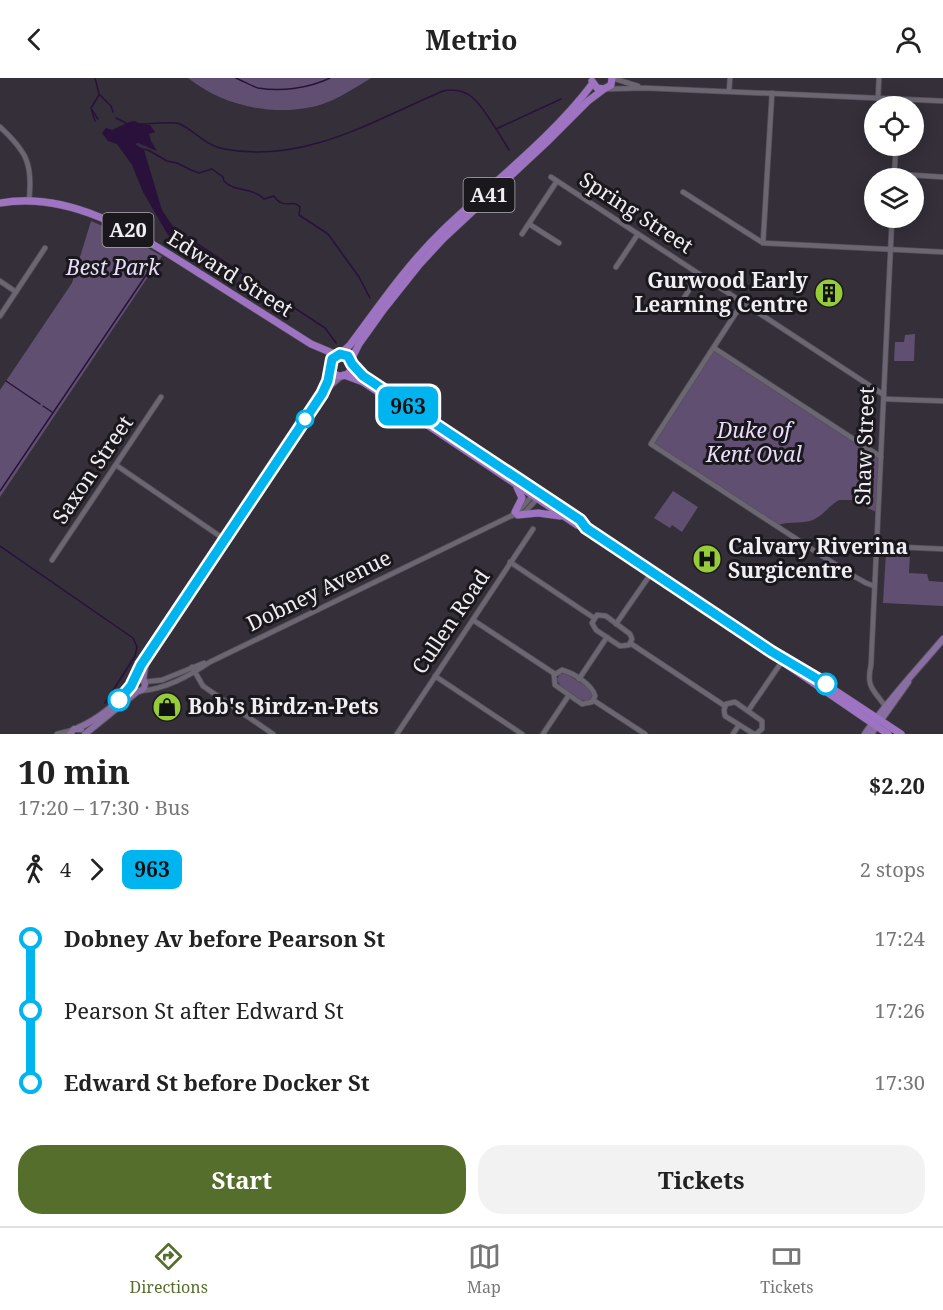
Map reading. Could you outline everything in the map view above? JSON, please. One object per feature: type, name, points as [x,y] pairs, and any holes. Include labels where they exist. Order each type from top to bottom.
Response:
[{"type":"highway","name":"A41","points":[[343,375],[350,370],[358,344],[419,265],[444,238],[588,101],[611,85],[612,78]]},
{"type":"highway","points":[[593,81],[597,88],[605,89]]},
{"type":"highway","name":"A41","points":[[331,367],[332,359],[350,345],[413,262],[440,233],[550,132],[578,103],[593,81]]},
{"type":"highway","name":"Edward Street","points":[[29,201],[80,210],[122,226],[311,344],[339,354]]},
{"type":"highway","name":"A20","points":[[0,202],[29,201]]},
{"type":"highway","name":"Edward Street","points":[[311,344],[331,367]]},
{"type":"highway","name":"A20","points":[[339,354],[345,355],[363,376],[565,517],[586,528],[877,722],[902,734]]},
{"type":"highway","name":"A20","points":[[331,367],[335,374],[363,382],[514,483],[580,520],[586,528]]},
{"type":"highway","points":[[514,483],[522,498],[515,514],[538,513],[565,517]]},
{"type":"highway","name":"A20","points":[[877,722],[888,734]]},
{"type":"main road","points":[[322,394],[331,367]]},
{"type":"main road","points":[[74,730],[87,724],[124,696],[146,656],[322,394],[343,375]]},
{"type":"main road","points":[[871,734],[885,706],[943,639]]},
{"type":"main road","points":[[74,730],[85,734],[143,688],[146,656]]},
{"type":"main road","points":[[865,734],[904,690],[912,676]]},
{"type":"main road","points":[[135,679],[138,678],[144,682]]},
{"type":"main road","points":[[131,686],[139,691]]},
{"type":"street","points":[[585,78],[593,81]]},
{"type":"street","points":[[612,78],[645,88]]},
{"type":"street","points":[[729,91],[730,78]]},
{"type":"street","points":[[878,96],[879,78]]},
{"type":"street","points":[[605,89],[645,88],[864,97]]},
{"type":"street","points":[[763,243],[772,93]]},
{"type":"street","points":[[924,100],[943,101]]},
{"type":"street","points":[[0,127],[21,147],[26,159],[31,181],[29,201]]},
{"type":"street","name":"Spring Street","points":[[550,177],[884,397]]},
{"type":"street","points":[[924,177],[943,177]]},
{"type":"street","points":[[522,234],[557,181]]},
{"type":"street","points":[[682,192],[763,243],[943,252]]},
{"type":"street","points":[[529,224],[559,243]]},
{"type":"street","name":"Shaw Street","points":[[885,706],[868,678],[871,665],[891,228]]},
{"type":"street","points":[[616,267],[638,234]]},
{"type":"street","points":[[0,316],[45,248]]},
{"type":"street","points":[[684,298],[699,274]]},
{"type":"street","points":[[0,281],[16,292]]},
{"type":"street","points":[[743,302],[651,444],[866,584],[874,586]]},
{"type":"street","points":[[714,348],[881,457]]},
{"type":"street","name":"Saxon Street","points":[[52,560],[161,397]]},
{"type":"street","points":[[884,397],[943,401]]},
{"type":"street","points":[[116,465],[224,539]]},
{"type":"street","name":"Dobney Avenue","points":[[193,670],[515,514],[525,512],[536,496]]},
{"type":"street","name":"Cullen Road","points":[[399,733],[533,529]]},
{"type":"street","points":[[877,546],[943,549]]},
{"type":"street","points":[[510,562],[594,618]]},
{"type":"street","points":[[616,624],[652,572]]},
{"type":"street","points":[[603,615],[616,624],[630,634],[632,639],[630,643],[620,646],[607,638],[594,628],[592,622],[594,618],[603,615]]},
{"type":"street","points":[[473,620],[555,674]]},
{"type":"street","points":[[579,679],[607,638]]},
{"type":"street","points":[[630,643],[725,706]]},
{"type":"street","points":[[748,711],[783,660]]},
{"type":"street","points":[[144,682],[162,680],[193,670]]},
{"type":"street","points":[[139,691],[165,686],[193,670]]},
{"type":"street","points":[[193,670],[199,681],[209,691],[272,734]]},
{"type":"street","points":[[559,670],[566,670],[592,688],[593,700],[589,704],[582,704],[555,685],[553,679],[555,674],[559,670]]},
{"type":"street","points":[[435,676],[522,734]]},
{"type":"street","points":[[543,734],[569,695]]},
{"type":"street","points":[[593,700],[645,734]]},
{"type":"street","points":[[735,702],[762,721],[764,732],[755,734],[725,716],[725,706],[735,702]]},
{"type":"street","points":[[733,734],[739,725]]},
{"type":"street","points":[[57,734],[74,730]]},
{"type":"green space","points":[[188,78],[371,78],[327,103],[279,110],[247,106],[231,101],[201,87]]},
{"type":"green space","name":"Best Park","points":[[91,221],[128,237],[162,256],[0,497],[0,390],[72,283]]},
{"type":"green space","points":[[915,334],[914,361],[894,361],[895,342],[904,342],[905,335]]},
{"type":"green space","name":"Duke of Kent Oval","points":[[714,348],[881,457],[876,512],[851,500],[839,500],[815,519],[776,526],[651,444]]},
{"type":"green space","points":[[673,491],[698,507],[682,532],[654,518]]},
{"type":"green space","points":[[886,552],[910,553],[909,573],[927,574],[929,581],[943,582],[943,606],[883,603]]},
{"type":"green space","points":[[565,673],[589,688],[592,695],[591,700],[581,700],[571,696],[562,688],[557,679],[560,674]]},
{"type":"shaded area","points":[[135,121],[150,125],[155,132],[149,134],[157,151],[138,143],[135,144],[144,150],[162,210],[176,231],[185,235],[178,237],[168,235],[143,192],[132,165],[117,144],[108,141],[102,133],[106,128],[112,130]]},
{"type":"waterway","points":[[95,78],[99,94],[111,106],[113,112]]},
{"type":"waterway","points":[[236,78],[258,88],[276,90],[304,87],[330,78]]},
{"type":"waterway","points":[[139,124],[176,123],[212,145],[224,149],[254,152],[310,145],[337,137],[443,91],[462,91],[469,95],[481,106],[496,129],[561,99]]},
{"type":"waterway","points":[[95,121],[91,108],[99,95]]},
{"type":"waterway","points":[[92,110],[98,119]]},
{"type":"waterway","points":[[116,118],[128,124]]},
{"type":"waterway","points":[[497,130],[509,150]]},
{"type":"waterway","points":[[141,149],[199,173],[212,169],[223,177],[228,185],[254,192],[264,199],[274,196],[281,203],[297,205],[300,207],[299,215],[328,234],[359,277],[370,298]]},
{"type":"waterway","points":[[168,245],[173,235]]},
{"type":"waterway","points":[[184,235],[325,328],[336,343]]},
{"type":"waterway","points":[[0,491],[157,259]]},
{"type":"waterway","points":[[6,381],[40,404]]},
{"type":"waterway","points":[[43,406],[52,412]]},
{"type":"waterway","points":[[0,546],[133,638],[137,647],[135,656],[105,703]]},
{"type":"bus line","name":"963","points":[[119,700],[131,686],[141,665],[322,394],[328,381],[332,359],[340,354],[348,356],[363,376],[580,520],[586,528],[772,652],[826,684]]},
{"type":"place","name":"Gurwood Early Learning Centre","points":[[829,293]]},
{"type":"place","name":"Calvary Riverina Surgicentre","points":[[707,559]]},
{"type":"place","name":"Bob's Birdz-n-Pets","points":[[167,707]]}]
